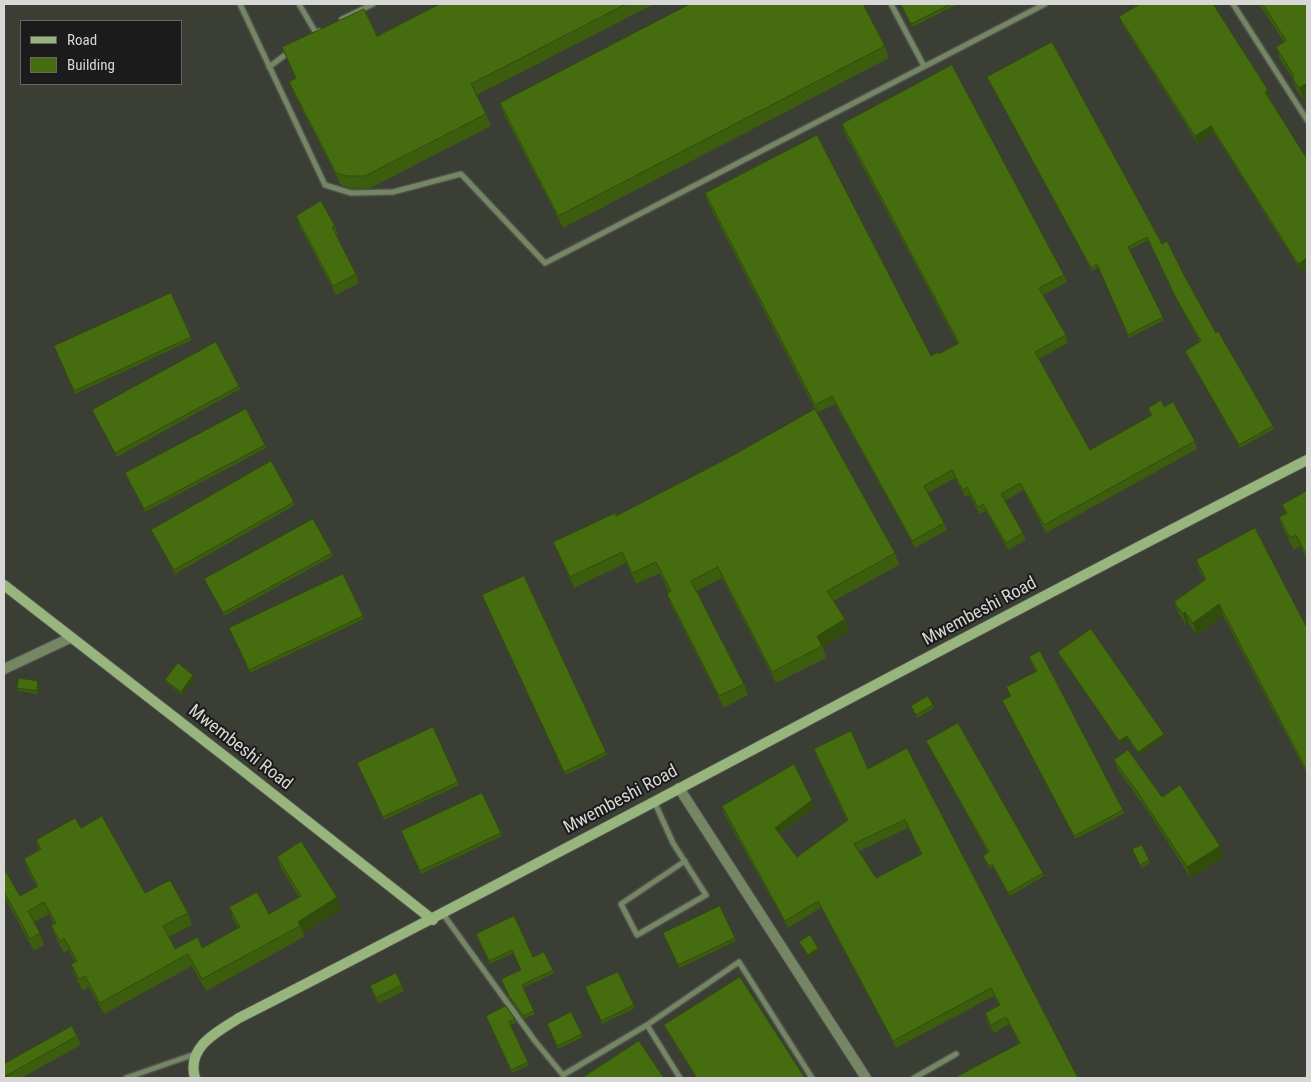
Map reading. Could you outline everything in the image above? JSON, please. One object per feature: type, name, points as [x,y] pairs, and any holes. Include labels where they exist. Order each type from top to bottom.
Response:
[{"type":"street","name":"Mwembeshi Road","points":[[4,585],[433,920],[654,801],[1307,460]]},
{"type":"street","points":[[4,669],[70,638]]},
{"type":"street","points":[[679,788],[866,1078]]},
{"type":"street","points":[[195,1078],[193,1070],[196,1054],[208,1038],[239,1018],[433,920]]},
{"type":"lane","points":[[240,4],[325,185],[351,193],[393,192],[461,174],[544,263],[1045,4]]},
{"type":"lane","points":[[299,4],[316,33]]},
{"type":"lane","points":[[340,20],[373,4]]},
{"type":"lane","points":[[892,4],[924,66]]},
{"type":"lane","points":[[1233,4],[1307,120]]},
{"type":"lane","points":[[308,38],[324,29]]},
{"type":"lane","points":[[269,67],[293,50]]},
{"type":"lane","points":[[654,801],[674,843],[706,895],[637,935],[621,904],[685,861]]},
{"type":"lane","points":[[443,914],[561,1077],[647,1025],[738,962],[812,1078]]},
{"type":"lane","points":[[647,1025],[680,1078]]},
{"type":"lane","points":[[126,1078],[196,1054]]},
{"type":"lane","points":[[914,1078],[956,1054]]},
{"type":"shaded area","points":[[4,4],[1307,4],[1307,1078],[4,1078]]},
{"type":"building","points":[[440,4],[626,4],[471,84],[486,114],[365,176],[347,176],[336,173],[289,82],[296,78],[282,47],[364,9],[377,36]]},
{"type":"building","points":[[690,4],[863,4],[885,46],[558,216],[500,103]]},
{"type":"building","points":[[901,4],[951,4],[911,24]]},
{"type":"building","points":[[1140,4],[1213,4],[1268,90],[1265,92],[1307,159],[1307,258],[1298,264],[1211,126],[1195,136],[1119,17]]},
{"type":"building","points":[[1263,4],[1307,4],[1307,83],[1299,88],[1292,77],[1294,76],[1276,47],[1286,41]]},
{"type":"building","points":[[1052,42],[1162,244],[1167,241],[1216,333],[1218,331],[1273,426],[1239,445],[1185,351],[1201,341],[1176,298],[1147,237],[1128,247],[1163,317],[1128,335],[1097,264],[1091,268],[987,77]]},
{"type":"building","points":[[952,65],[1064,275],[1039,288],[1066,335],[1035,352],[1090,450],[1152,415],[1148,408],[1161,400],[1164,407],[1173,402],[1195,441],[1044,525],[1020,483],[1001,494],[1023,533],[1006,543],[983,504],[978,507],[967,487],[963,490],[952,470],[924,486],[944,523],[912,541],[832,396],[815,405],[705,193],[817,135],[931,356],[938,352],[939,354],[959,343],[842,124]]},
{"type":"building","points":[[321,201],[335,226],[332,227],[356,274],[333,286],[296,216]]},
{"type":"building","points":[[171,293],[191,337],[74,391],[54,346]]},
{"type":"building","points":[[216,342],[239,386],[115,453],[92,410]]},
{"type":"building","points":[[246,409],[265,445],[144,509],[125,473]]},
{"type":"building","points":[[815,409],[895,553],[827,591],[845,619],[817,636],[822,646],[772,672],[718,567],[691,581],[744,684],[719,696],[667,594],[671,591],[656,562],[632,573],[622,552],[570,577],[553,542],[615,513],[616,516],[730,457]]},
{"type":"building","points":[[271,461],[294,502],[174,570],[151,530]]},
{"type":"building","points":[[1307,491],[1307,556],[1296,535],[1290,538],[1279,517],[1287,513],[1282,505]]},
{"type":"building","points":[[313,519],[332,553],[223,613],[204,579]]},
{"type":"building","points":[[1255,528],[1307,628],[1307,771],[1219,604],[1193,623],[1174,602],[1206,579],[1196,560]]},
{"type":"building","points":[[343,574],[363,616],[249,670],[229,628]]},
{"type":"building","points":[[524,576],[606,752],[564,772],[482,595]]},
{"type":"building","points":[[1091,629],[1164,734],[1138,752],[1127,736],[1119,741],[1058,652]]},
{"type":"building","points":[[1040,651],[1123,810],[1074,836],[1002,700],[1011,696],[1006,687],[1037,671],[1029,657]]},
{"type":"building","points":[[178,663],[193,675],[181,692],[165,680]]},
{"type":"building","points":[[19,678],[38,681],[37,691],[17,688]]},
{"type":"building","points":[[928,696],[933,705],[916,715],[911,706]]},
{"type":"building","points":[[958,723],[1043,873],[1008,893],[992,864],[989,866],[983,856],[989,852],[926,741]]},
{"type":"building","points":[[433,727],[458,782],[383,817],[357,763]]},
{"type":"building","points":[[851,731],[868,769],[907,748],[1078,1078],[954,1078],[1020,1043],[1006,1017],[991,1025],[985,1013],[1000,1005],[991,988],[893,1041],[818,901],[785,921],[722,806],[794,764],[812,800],[775,828],[797,857],[848,820],[814,749]],"holes":[[[905,820],[922,854],[876,878],[854,844]]]},
{"type":"building","points":[[1128,750],[1162,797],[1180,785],[1220,846],[1187,867],[1114,760]]},
{"type":"building","points":[[482,793],[501,833],[420,871],[401,831]]},
{"type":"building","points":[[102,816],[145,893],[170,880],[188,913],[163,926],[175,949],[198,937],[202,948],[240,927],[229,907],[257,892],[269,914],[301,896],[277,857],[301,841],[337,897],[298,922],[300,926],[202,979],[188,954],[100,1003],[85,976],[79,979],[71,964],[77,961],[64,938],[60,941],[51,926],[56,923],[44,902],[28,911],[40,933],[30,939],[4,892],[4,873],[6,872],[20,896],[38,886],[24,859],[41,849],[36,840],[75,818],[81,828]]},
{"type":"building","points":[[1142,845],[1149,860],[1140,865],[1132,849]]},
{"type":"building","points":[[720,906],[735,938],[678,965],[663,933]]},
{"type":"building","points":[[514,916],[533,957],[544,952],[553,970],[522,985],[534,1011],[523,1016],[509,996],[501,979],[521,970],[512,950],[489,961],[476,934]]},
{"type":"building","points":[[810,935],[818,948],[808,955],[799,942]]},
{"type":"building","points":[[618,972],[634,1005],[601,1021],[585,987]]},
{"type":"building","points":[[396,973],[402,985],[376,998],[370,986]]},
{"type":"building","points":[[740,977],[805,1078],[697,1078],[664,1025]]},
{"type":"building","points":[[506,1006],[515,1019],[509,1022],[528,1062],[511,1070],[486,1016]]},
{"type":"building","points":[[571,1012],[582,1034],[557,1046],[547,1024]]},
{"type":"building","points":[[72,1026],[77,1036],[4,1077],[4,1064]]},
{"type":"building","points":[[639,1041],[664,1078],[582,1078]]}]
